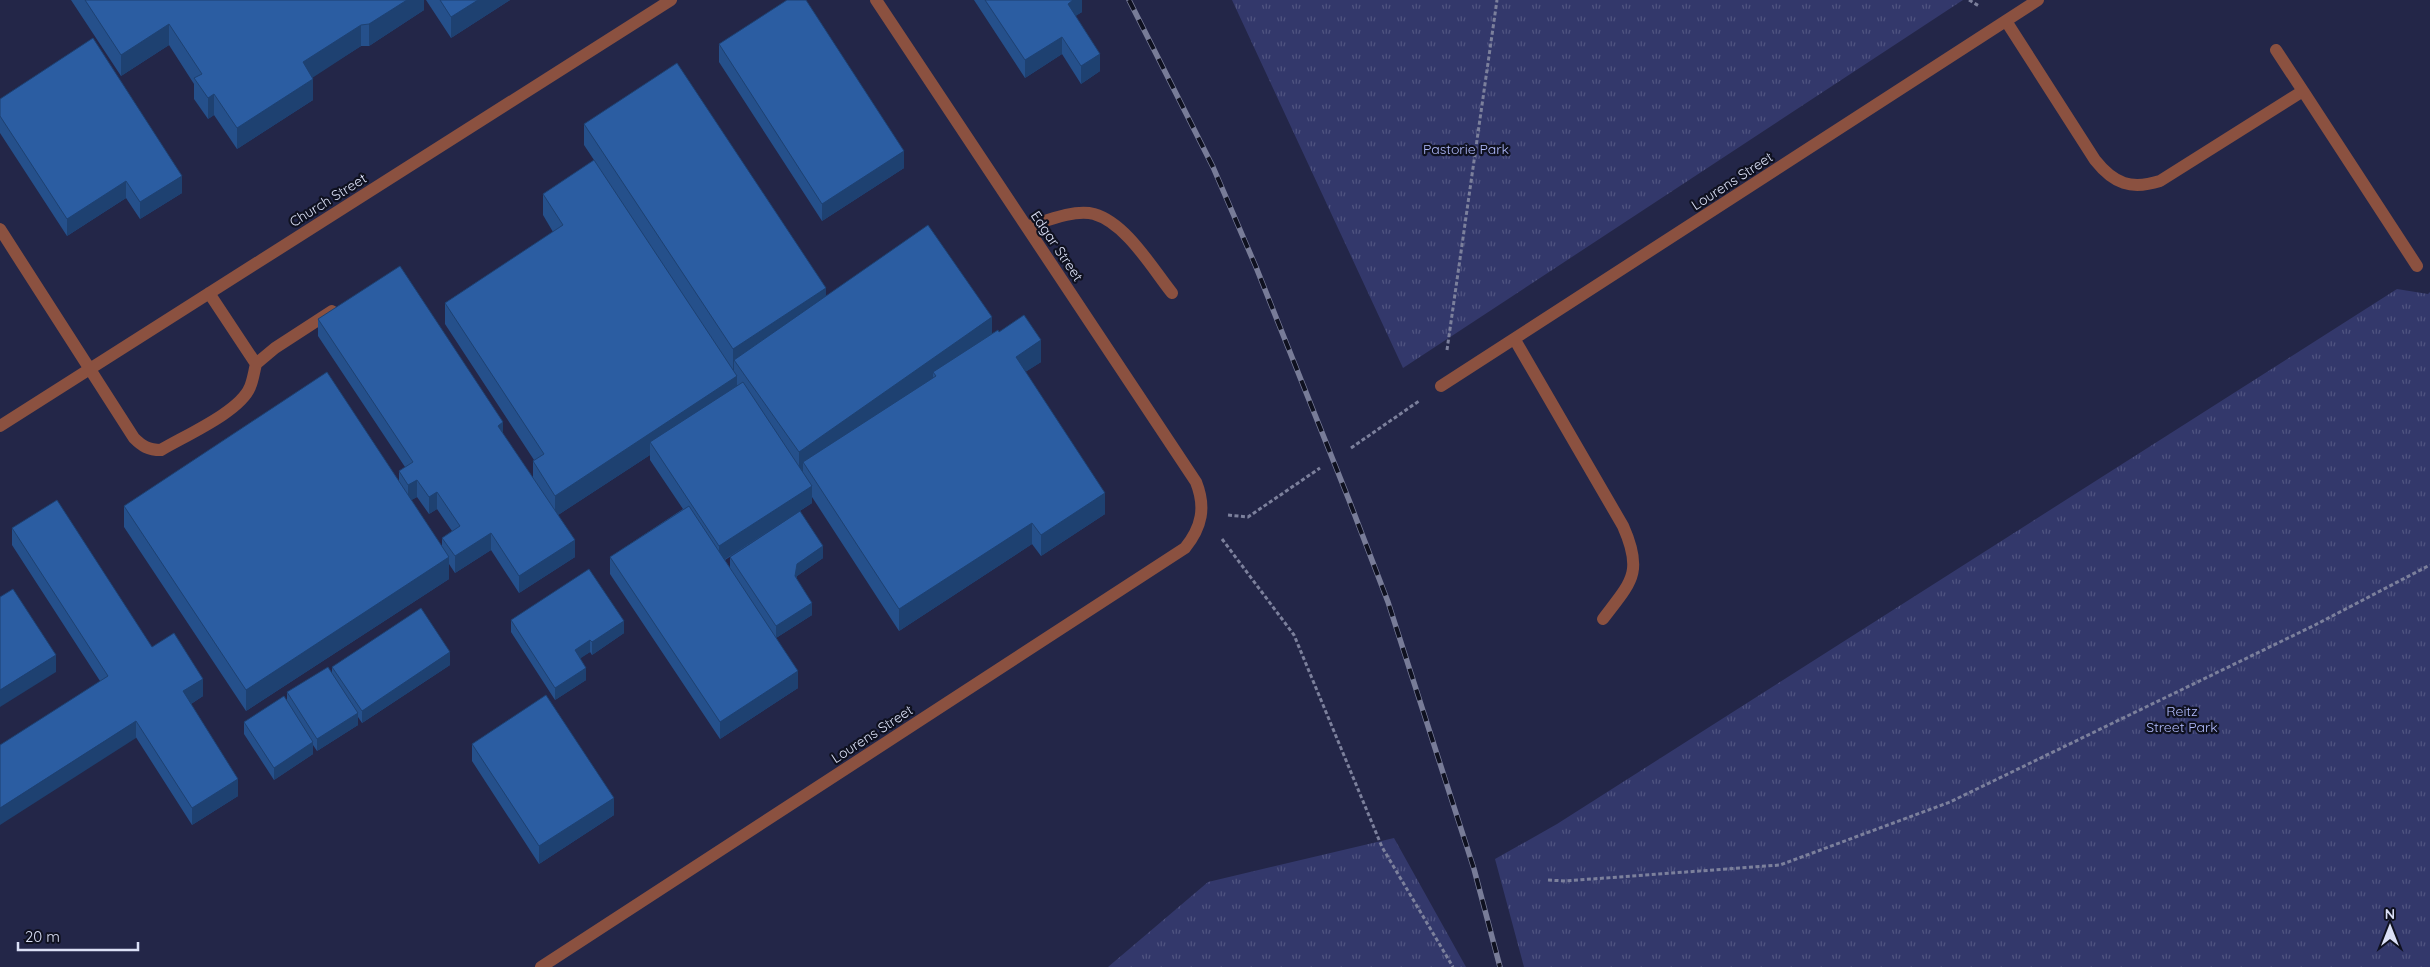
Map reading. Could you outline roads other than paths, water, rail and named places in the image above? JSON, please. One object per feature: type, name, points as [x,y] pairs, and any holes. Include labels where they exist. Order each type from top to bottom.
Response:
[{"type":"street","name":"Church Street","points":[[0,426],[671,0]]},
{"type":"street","name":"Edgar Street","points":[[876,0],[1196,482],[1202,497],[1202,512]]},
{"type":"street","name":"Lourens Street","points":[[1442,386],[2038,0]]},
{"type":"street","points":[[2006,21],[2105,173],[2119,182],[2133,186],[2147,185],[2160,181],[2303,91]]},
{"type":"street","points":[[2276,50],[2417,266]]},
{"type":"street","points":[[1027,227],[1076,214],[1094,214],[1111,223],[1130,239],[1172,292]]},
{"type":"street","points":[[0,229],[91,368],[134,438],[142,446],[152,450],[161,450],[228,411],[241,400],[250,388],[256,364],[275,348],[344,303]]},
{"type":"street","points":[[209,293],[256,364]]},
{"type":"street","points":[[1515,340],[1622,526],[1630,544],[1633,556],[1632,577],[1629,585],[1603,619]]},
{"type":"street","name":"Lourens Street","points":[[542,967],[1185,548],[1197,532],[1202,512]]},
{"type":"railway","points":[[1129,0],[1213,167],[1256,267],[1349,500],[1388,602],[1474,869],[1500,967]]},
{"type":"park label","name":"Pastorie Park","points":[[1466,149]]},
{"type":"park label","name":"Reitz Street Park","points":[[2182,720]]}]
